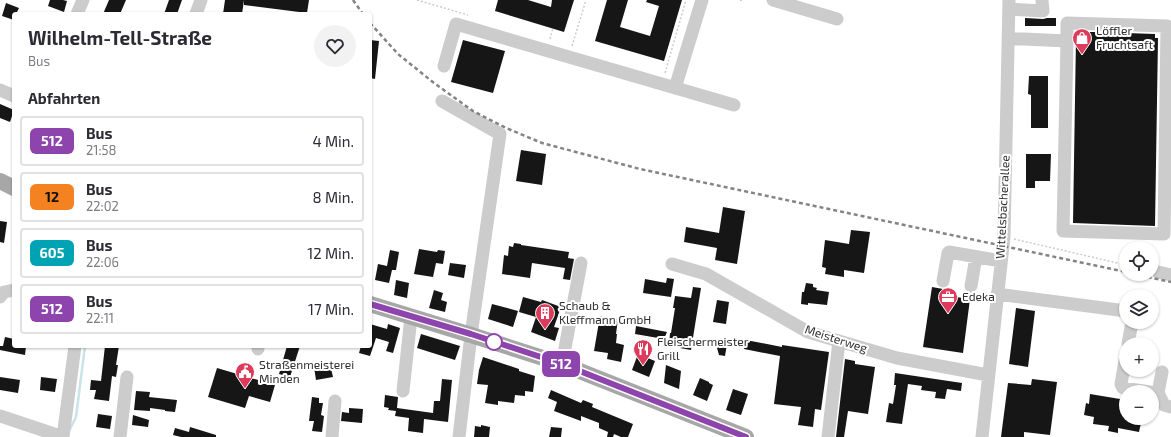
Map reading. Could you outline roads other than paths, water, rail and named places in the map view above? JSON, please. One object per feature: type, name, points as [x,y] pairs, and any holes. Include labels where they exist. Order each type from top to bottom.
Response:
[{"type":"main road","points":[[0,181],[12,187]]},
{"type":"main road","points":[[372,305],[471,334],[562,364],[746,437]]},
{"type":"street","points":[[78,12],[83,0]]},
{"type":"street","points":[[197,12],[201,0]]},
{"type":"street","points":[[675,88],[702,0]]},
{"type":"street","points":[[773,0],[837,19]]},
{"type":"street","points":[[1009,4],[1043,10],[1042,1]]},
{"type":"street","name":"Wittelsbacherallee","points":[[982,437],[1004,237],[1009,4]]},
{"type":"street","points":[[1067,23],[1167,26],[1164,234],[1063,231],[1067,41],[1067,23]]},
{"type":"street","points":[[444,66],[456,24],[734,105]]},
{"type":"street","points":[[1008,40],[1024,39],[1067,41]]},
{"type":"street","points":[[0,90],[12,95]]},
{"type":"street","points":[[442,101],[500,134],[471,334],[459,437]]},
{"type":"street","points":[[943,281],[949,252],[1001,261]]},
{"type":"street","points":[[971,286],[976,257]]},
{"type":"street","points":[[562,364],[581,263]]},
{"type":"street","name":"Meisterweg","points":[[672,264],[706,274],[808,332],[897,358],[988,375]]},
{"type":"street","points":[[1159,272],[1171,275]]},
{"type":"street","points":[[0,297],[4,292],[12,290]]},
{"type":"street","points":[[997,294],[1119,310]]},
{"type":"street","points":[[403,391],[411,317]]},
{"type":"street","points":[[828,437],[839,341]]},
{"type":"street","points":[[0,416],[63,437],[75,348]]},
{"type":"street","points":[[1156,385],[1162,372]]},
{"type":"street","points":[[120,437],[127,377]]},
{"type":"street","points":[[1159,399],[1164,405],[1171,407]]},
{"type":"street","points":[[332,437],[335,401]]},
{"type":"waterway","points":[[70,429],[76,417],[85,348]]},
{"type":"railway","points":[[353,0],[362,12]]},
{"type":"railway","points":[[372,25],[398,54],[434,83],[473,111],[506,128],[542,143],[640,169],[1119,271]]},
{"type":"railway","points":[[1159,279],[1171,282]]},
{"type":"place","name":"Löffler Fruchtsaft","points":[[1082,55]]},
{"type":"place","name":"Edeka","points":[[948,314]]},
{"type":"place","name":"Schaub & Kleffmann GmbH","points":[[545,330]]},
{"type":"place","name":"Fleischermeister Grill","points":[[643,366]]},
{"type":"place","name":"Straßenmeisterei Minden","points":[[245,389]]}]
